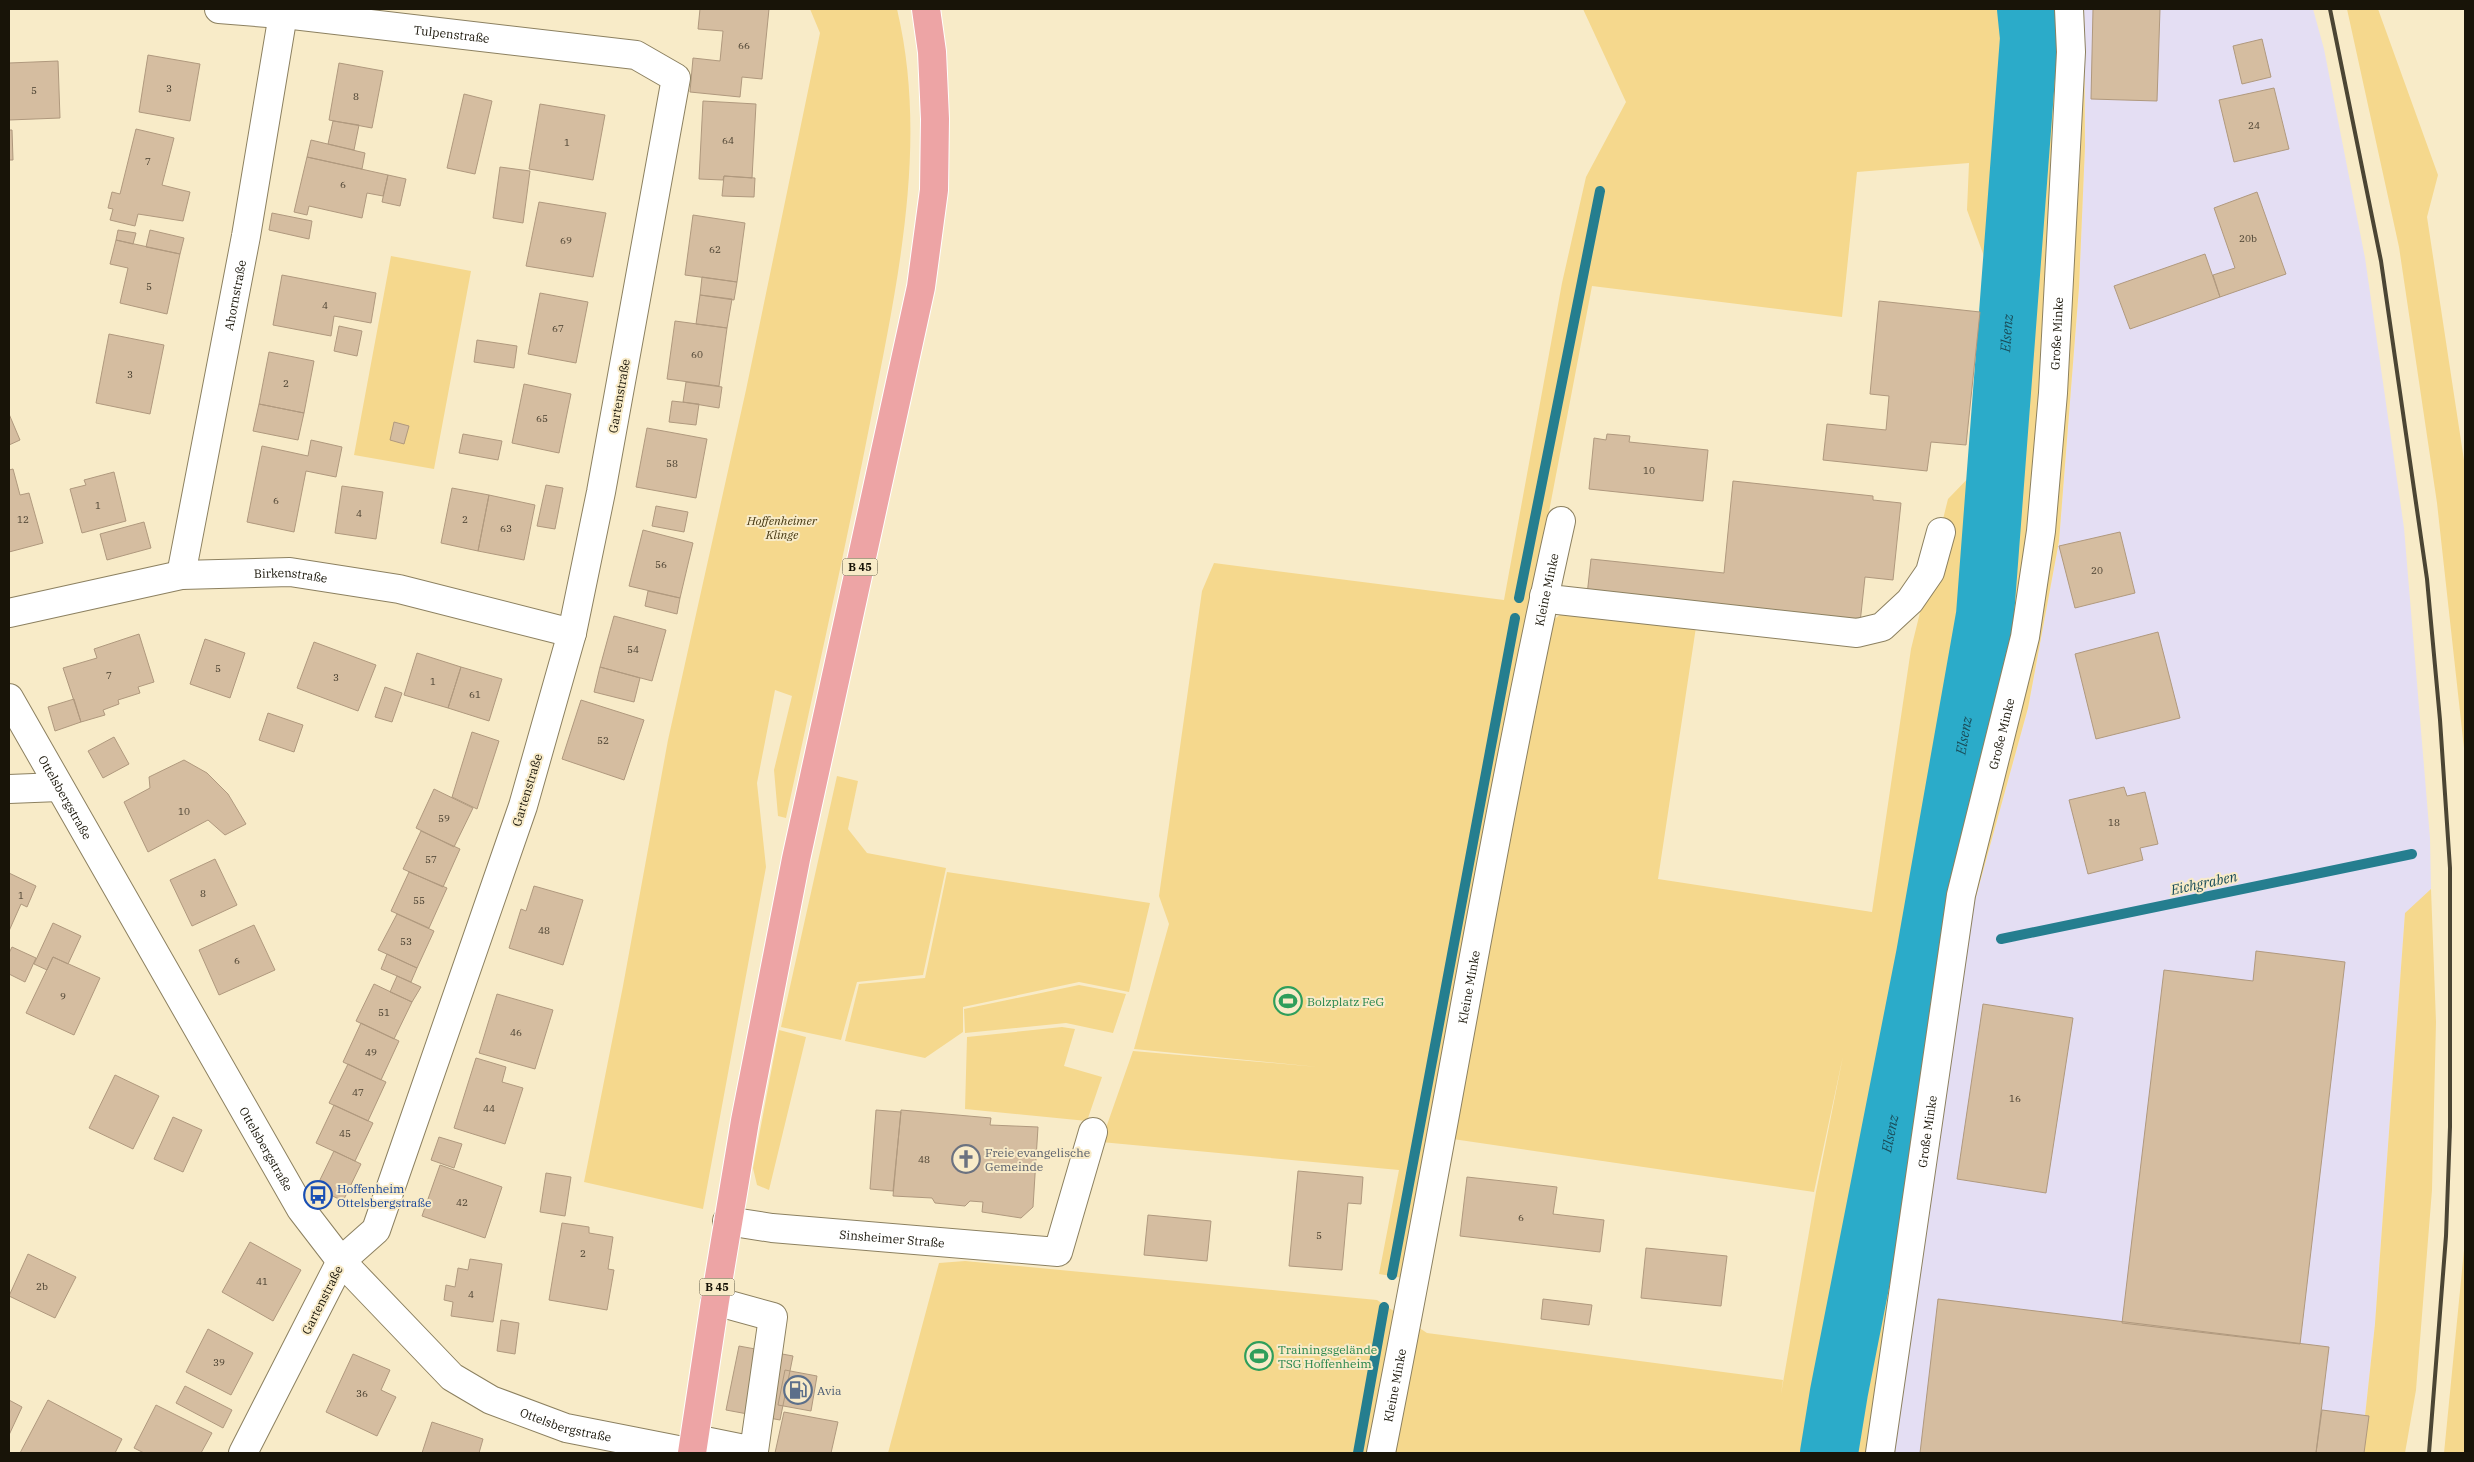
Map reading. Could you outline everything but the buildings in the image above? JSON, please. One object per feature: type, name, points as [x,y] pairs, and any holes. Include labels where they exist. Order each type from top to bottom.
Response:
[{"type":"main road","name":"B 45","points":[[693,1449],[727,1221],[796,859],[921,287],[934,190],[935,136],[932,52],[926,9]]},
{"type":"street","name":"Tulpenstraße","points":[[219,9],[283,14],[636,55],[676,78]]},
{"type":"street","name":"Große Minke","points":[[1880,1453],[1961,895],[2025,637],[2041,531],[2054,383],[2071,52],[2070,9]]},
{"type":"street","name":"Ahornstraße","points":[[182,574],[246,236],[283,14]]},
{"type":"street","name":"Gartenstraße","points":[[242,1453],[341,1261],[376,1230],[523,806],[572,634],[602,492],[676,78]]},
{"type":"street","name":"Kleine Minke","points":[[1381,1453],[1484,903],[1544,596],[1561,522]]},
{"type":"street","points":[[1544,596],[1558,600],[1857,633],[1882,627],[1910,601],[1930,572],[1942,532]]},
{"type":"street","name":"Birkenstraße","points":[[9,613],[182,574],[290,572],[399,589],[572,634]]},
{"type":"street","name":"Ottelsbergstraße","points":[[9,698],[301,1209],[341,1261],[452,1377],[491,1400],[566,1428],[693,1449],[754,1451],[773,1318],[715,1301]]},
{"type":"street","points":[[9,789],[59,787]]},
{"type":"street","name":"Sinsheimer Straße","points":[[727,1221],[772,1228],[1058,1252],[1093,1132]]},
{"type":"shaded area","points":[[2084,9],[2313,9],[2324,49],[2365,258],[2404,528],[2430,838],[2431,889],[2405,914],[2375,1324],[2361,1453],[1891,1453],[1967,929],[2028,708],[2059,541],[2079,287],[2085,146]]},
{"type":"green space","name":"Hoffenheimer Klinge","points":[[810,9],[897,9],[906,60],[910,111],[910,162],[906,214],[891,317],[871,418],[786,818],[778,816],[774,770],[792,696],[775,690],[757,783],[766,867],[703,1209],[584,1182],[623,986],[668,740],[746,390],[820,33]]},
{"type":"green space","points":[[1583,9],[2084,9],[2085,146],[2079,287],[2059,541],[2028,708],[1967,929],[1891,1453],[888,1453],[939,1263],[965,1261],[1377,1300],[1427,1333],[1783,1380],[1781,1394],[1816,1192],[1843,1056],[1814,1192],[1446,1138],[1544,627],[1569,608],[1696,627],[1658,879],[1872,912],[1911,649],[1948,499],[1976,470],[1988,267],[1967,210],[1969,163],[1857,172],[1842,317],[1592,286],[1403,1278],[1379,1274],[1399,1170],[1101,1142],[1133,1051],[1318,1067],[1134,1049],[1169,924],[1159,896],[1202,591],[1214,563],[1504,600],[1562,283],[1586,177],[1626,102]]},
{"type":"green space","points":[[2347,9],[2378,9],[2438,175],[2427,217],[2465,467],[2465,807],[2464,748],[2437,503],[2399,247]]},
{"type":"green space","points":[[391,256],[471,271],[434,469],[354,455]]},
{"type":"green space","points":[[837,776],[858,781],[848,829],[867,853],[946,868],[923,975],[857,982],[841,1040],[781,1027]]},
{"type":"green space","points":[[947,872],[1150,903],[1129,992],[1079,982],[963,1007],[963,1032],[925,1058],[845,1041],[859,984],[925,978]]},
{"type":"green space","points":[[2431,889],[2436,1022],[2432,1190],[2416,1390],[2405,1453],[2361,1453],[2375,1324],[2405,913]]},
{"type":"green space","points":[[1079,985],[1126,994],[1113,1033],[1066,1023],[965,1033],[964,1009]]},
{"type":"green space","points":[[1062,1027],[1075,1029],[1064,1066],[1102,1077],[1087,1121],[965,1109],[967,1037]]},
{"type":"green space","points":[[779,1030],[806,1037],[769,1190],[757,1185],[753,1168]]},
{"type":"green space","points":[[2465,1240],[2465,1453],[2444,1453],[2446,1433]]},
{"type":"waterway","name":"Elsenz","points":[[1829,1453],[1839,1392],[1925,955],[1985,615],[2029,38],[2026,9]]},
{"type":"waterway","points":[[1519,598],[1600,191]]},
{"type":"waterway","points":[[1392,1275],[1515,618]]},
{"type":"waterway","name":"Eichgraben","points":[[2001,939],[2412,854]]},
{"type":"waterway","points":[[1358,1453],[1384,1307]]},
{"type":"railway","points":[[2330,9],[2381,261],[2427,579],[2440,720],[2450,868],[2450,1127],[2446,1236],[2429,1453]]},
{"type":"place","name":"Bolzplatz FeG","points":[[1288,1001]]},
{"type":"place","name":"Freie evangelische Gemeinde","points":[[966,1159]]},
{"type":"place","name":"Hoffenheim Ottelsbergstraße","points":[[318,1195]]},
{"type":"place","name":"Trainingsgelände TSG Hoffenheim","points":[[1259,1356]]},
{"type":"place","name":"Avia","points":[[798,1390]]}]
